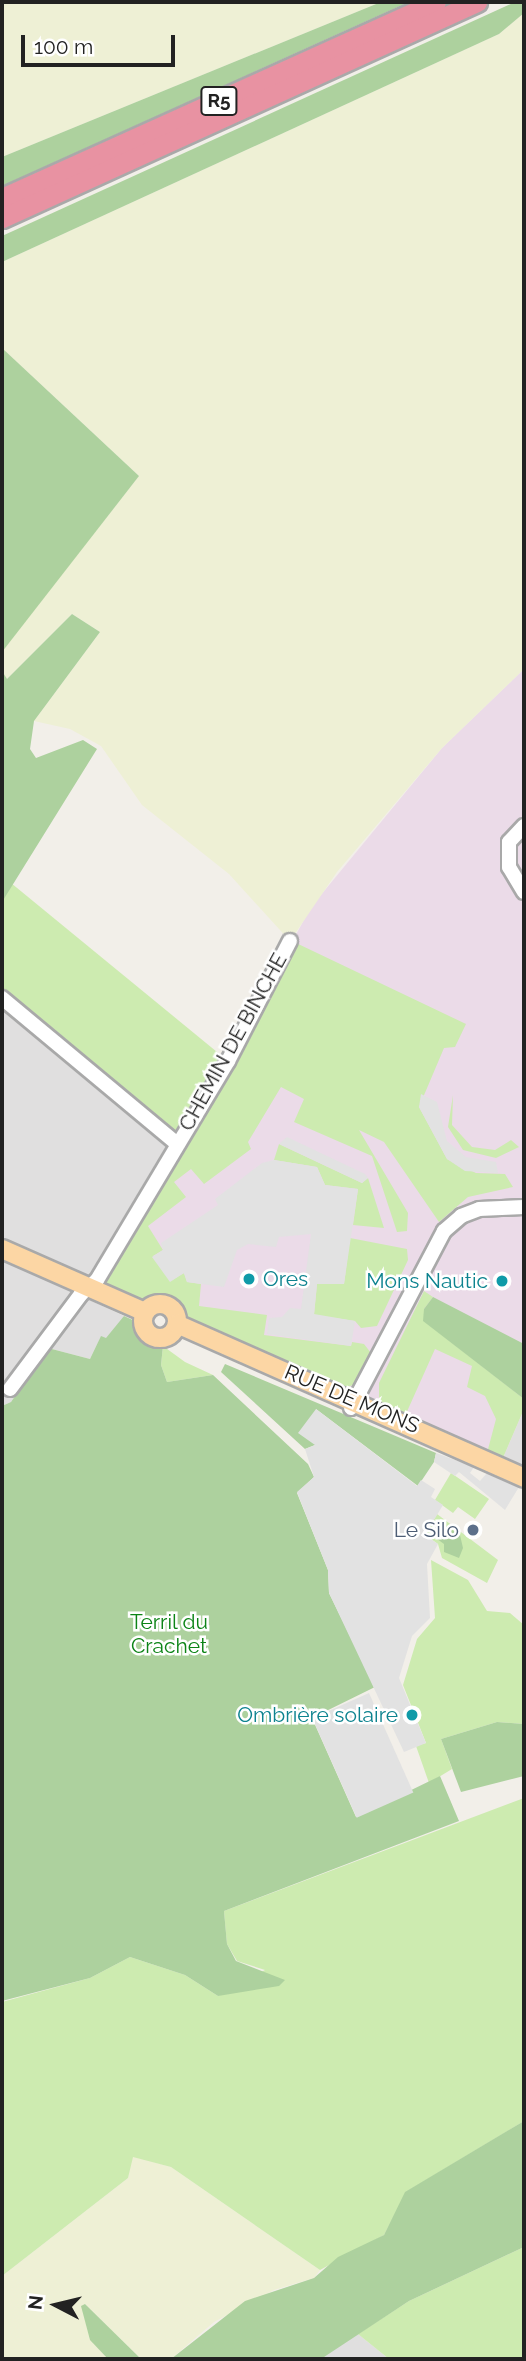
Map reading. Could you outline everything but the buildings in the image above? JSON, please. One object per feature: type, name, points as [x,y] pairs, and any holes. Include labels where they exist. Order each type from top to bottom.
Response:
[{"type":"highway","name":"R5","points":[[2,198],[436,2]]},
{"type":"highway","name":"R5","points":[[2,218],[477,2]]},
{"type":"main road","points":[[2,1249],[145,1312],[164,1303],[173,1308],[175,1328],[161,1338],[149,1334],[143,1323],[145,1312]]},
{"type":"main road","name":"RUE DE MONS","points":[[175,1328],[524,1478]]},
{"type":"street","points":[[524,826],[509,842],[509,867],[524,892]]},
{"type":"street","name":"CHEMIN DE BINCHE","points":[[10,1390],[88,1287],[97,1280],[176,1143],[228,1061],[290,941]]},
{"type":"street","name":"CHEMIN DE BINCHE","points":[[2,998],[176,1143]]},
{"type":"street","points":[[353,1404],[444,1231],[461,1216],[479,1209],[524,1207]]},
{"type":"shaded area","points":[[524,669],[524,1409],[502,1460],[186,1319],[170,1300],[105,1286],[311,907],[442,748]]},
{"type":"shaded area","points":[[2,996],[176,1143],[83,1297],[124,1316],[120,1325],[106,1339],[101,1337],[90,1359],[48,1348],[11,1402],[2,1406]]},
{"type":"shaded area","points":[[421,1094],[437,1102],[447,1141],[466,1157],[496,1162],[498,1173],[465,1171],[447,1159],[419,1107]]},
{"type":"shaded area","points":[[287,1137],[365,1174],[368,1178],[362,1183],[279,1144]]},
{"type":"shaded area","points":[[274,1160],[317,1167],[325,1185],[358,1189],[344,1284],[317,1284],[314,1314],[355,1321],[351,1346],[267,1334],[269,1318],[282,1317],[290,1308],[301,1309],[311,1234],[279,1237],[276,1247],[248,1244],[237,1250],[224,1287],[187,1282],[184,1273],[170,1282],[152,1257],[163,1250],[161,1243],[218,1205],[215,1199],[262,1163]]},
{"type":"shaded area","points":[[316,1409],[417,1486],[421,1480],[435,1489],[431,1497],[443,1505],[425,1535],[438,1544],[427,1564],[430,1618],[412,1636],[399,1678],[426,1743],[404,1752],[329,1593],[328,1570],[297,1492],[314,1477],[305,1449],[315,1445],[298,1433]]},
{"type":"shaded area","points":[[524,1409],[524,1469],[502,1460]]},
{"type":"shaded area","points":[[436,1453],[474,1467],[470,1473],[480,1481],[487,1473],[519,1487],[505,1510],[459,1472],[455,1476],[434,1462]]},
{"type":"shaded area","points":[[369,1693],[413,1793],[357,1818],[312,1718]]},
{"type":"shaded area","points":[[358,2334],[389,2359],[314,2359]]},
{"type":"green space","points":[[2,2],[381,2],[2,157]]},
{"type":"green space","points":[[381,2],[409,2],[2,186],[2,157]]},
{"type":"green space","points":[[515,2],[524,2],[524,13],[499,34],[2,262],[2,236]]},
{"type":"green space","points":[[524,13],[524,669],[442,748],[337,872],[290,941],[229,874],[142,805],[101,746],[70,729],[34,721],[100,632],[72,614],[6,680],[2,671],[2,650],[139,476],[2,348],[2,262],[499,34]]},
{"type":"green space","points":[[2,348],[139,476],[2,652]]},
{"type":"green space","points":[[72,614],[100,632],[34,721],[30,749],[36,758],[83,740],[97,749],[2,902],[2,671],[7,679]]},
{"type":"green space","points":[[11,883],[228,1061],[176,1143],[2,996],[2,902]]},
{"type":"green space","points":[[294,942],[466,1024],[455,1047],[444,1048],[419,1107],[447,1159],[476,1173],[505,1174],[513,1187],[468,1197],[439,1222],[384,1142],[359,1130],[408,1213],[407,1231],[397,1232],[372,1156],[294,1122],[304,1099],[281,1087],[248,1142],[251,1149],[204,1184],[191,1169],[174,1182],[186,1197],[148,1226],[163,1250],[153,1256],[170,1281],[184,1273],[187,1282],[201,1284],[199,1306],[267,1315],[264,1335],[351,1346],[352,1342],[364,1344],[371,1353],[368,1362],[357,1383],[344,1389],[186,1319],[170,1300],[138,1300],[103,1283]]},
{"type":"green space","points":[[453,1095],[452,1125],[472,1147],[495,1150],[511,1140],[519,1147],[496,1158],[463,1150],[448,1127]]},
{"type":"green space","points":[[279,1144],[362,1183],[368,1178],[384,1228],[353,1225],[358,1189],[325,1185],[317,1167],[274,1160]]},
{"type":"green space","points":[[350,1238],[407,1249],[408,1260],[377,1326],[361,1328],[355,1321],[314,1315],[317,1284],[344,1284]]},
{"type":"green space","points":[[424,1291],[433,1297],[424,1309],[424,1321],[524,1399],[524,1409],[502,1460],[487,1453],[496,1419],[485,1396],[467,1387],[472,1366],[435,1349],[405,1416],[384,1407],[379,1397],[379,1383]]},
{"type":"green space","points":[[433,1297],[524,1344],[524,1399],[423,1321],[424,1309]]},
{"type":"green space","name":"Terril du Crachet","points":[[124,1316],[137,1322],[146,1339],[163,1346],[161,1365],[167,1382],[213,1375],[308,1464],[314,1477],[297,1493],[328,1570],[329,1593],[375,1687],[312,1718],[356,1817],[440,1776],[459,1821],[224,1911],[227,1944],[236,1961],[285,1980],[279,1986],[218,1996],[185,1975],[130,1957],[90,1978],[2,2001],[2,1406],[11,1402],[48,1348],[90,1359],[101,1336],[106,1338]]},
{"type":"green space","points":[[163,1346],[185,1362],[213,1375],[167,1382],[161,1365]]},
{"type":"green space","points":[[225,1364],[436,1453],[434,1462],[418,1486],[316,1409],[315,1445],[305,1449],[221,1372]]},
{"type":"green space","points":[[451,1473],[489,1499],[475,1519],[458,1507],[453,1513],[435,1500]]},
{"type":"green space","points":[[437,1514],[498,1560],[487,1583],[442,1558],[438,1544],[425,1535]]},
{"type":"green space","points":[[439,1522],[460,1535],[463,1548],[459,1558],[444,1552],[444,1544],[433,1536],[433,1526]]},
{"type":"green space","points":[[431,1560],[468,1580],[487,1611],[510,1613],[524,1625],[524,1724],[497,1722],[441,1739],[452,1769],[429,1783],[416,1746],[426,1743],[403,1685],[417,1639],[435,1618]]},
{"type":"green space","points":[[497,1722],[524,1724],[524,1776],[461,1792],[441,1739]]},
{"type":"green space","points":[[524,1798],[524,2121],[406,2192],[384,2235],[320,2270],[171,2167],[133,2157],[128,2178],[2,2276],[2,2002],[90,1978],[130,1957],[185,1975],[218,1996],[265,1970],[237,1961],[227,1944],[224,1911]]},
{"type":"green space","points":[[524,2121],[524,2247],[409,2301],[321,2359],[171,2359],[245,2301],[314,2278],[338,2257],[384,2235],[405,2192]]},
{"type":"green space","points":[[132,2156],[171,2167],[320,2270],[314,2278],[274,2290],[214,2322],[171,2359],[141,2359],[85,2304],[90,2339],[108,2359],[2,2359],[2,2276],[128,2178]]},
{"type":"green space","points":[[524,2247],[524,2359],[389,2359],[358,2334],[409,2301]]},
{"type":"green space","points":[[85,2304],[141,2359],[108,2359],[90,2340],[81,2306]]},
{"type":"place","name":"Ores","points":[[249,1279]]},
{"type":"place","name":"Mons Nautic","points":[[502,1281]]},
{"type":"place","name":"Le Silo","points":[[473,1530]]},
{"type":"place","name":"Ombrière solaire","points":[[412,1715]]}]
